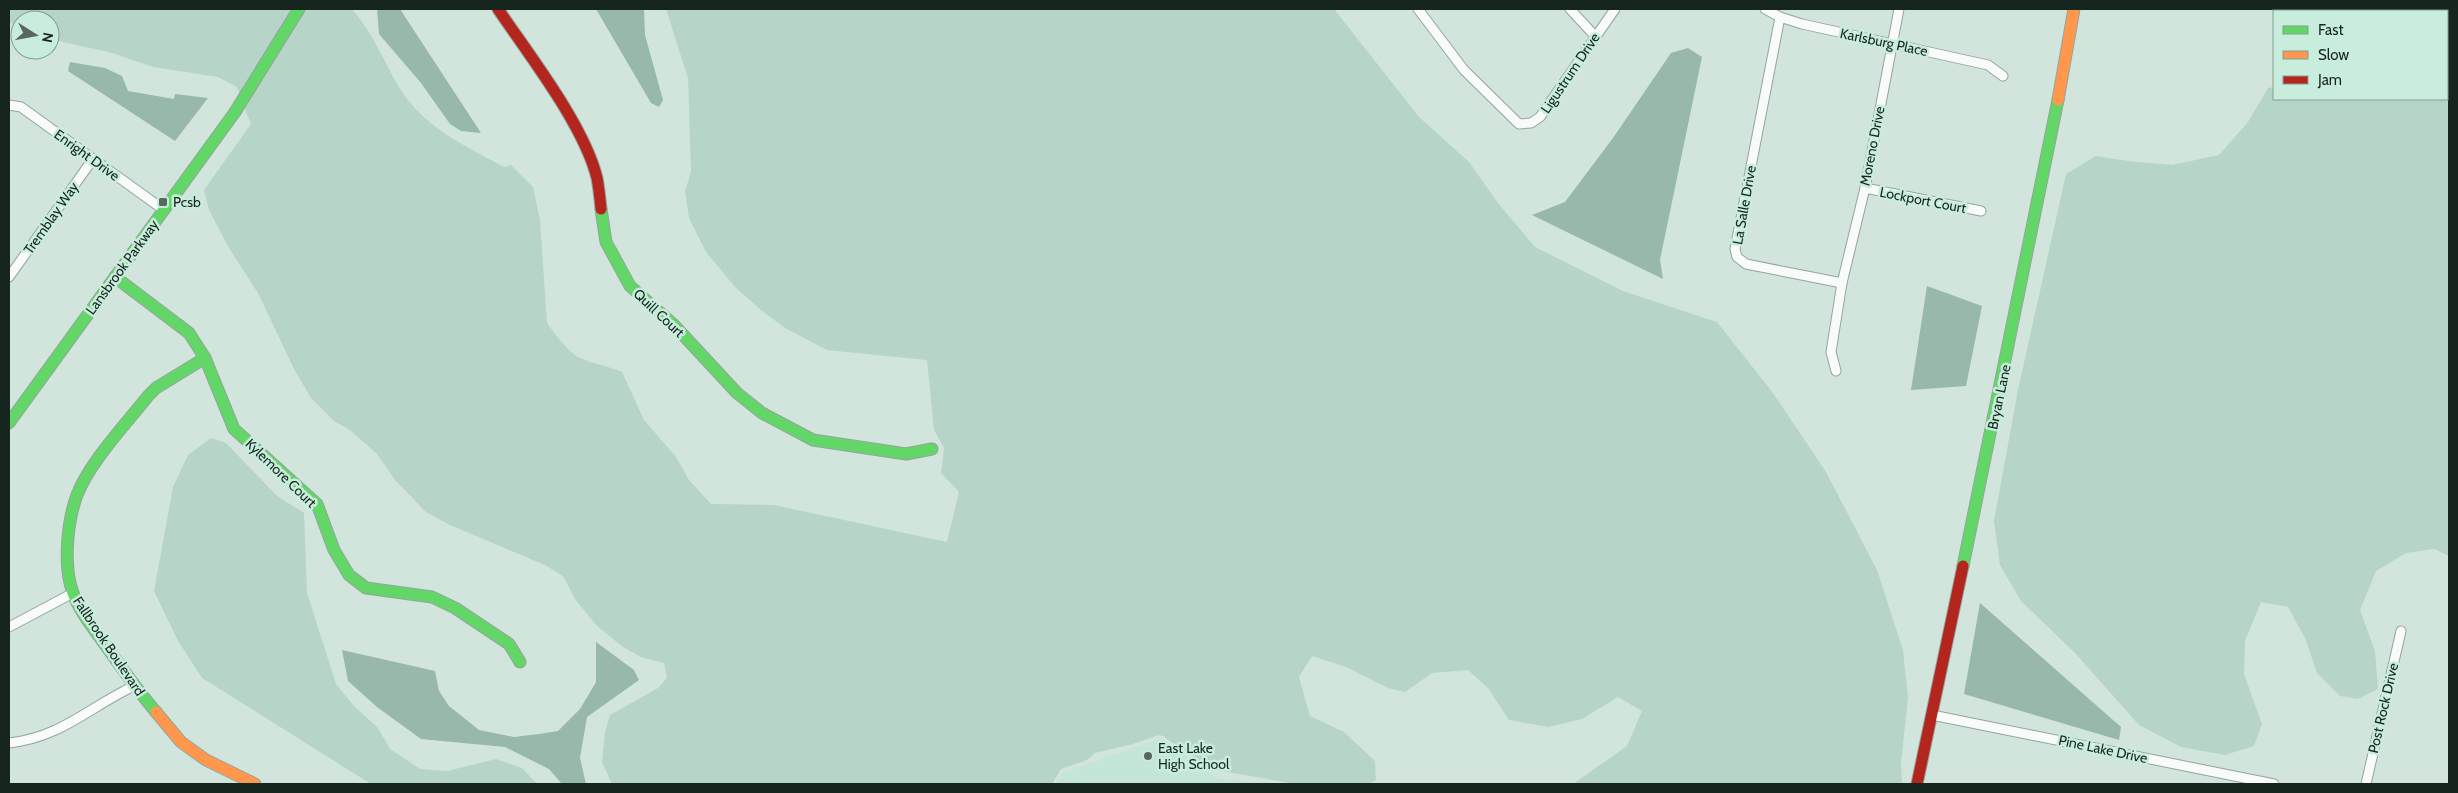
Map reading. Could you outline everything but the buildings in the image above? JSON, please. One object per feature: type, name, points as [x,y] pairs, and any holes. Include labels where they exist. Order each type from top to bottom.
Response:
[{"type":"street","name":"Lansbrook Parkway","points":[[9,423],[235,112],[299,9]]},
{"type":"street","name":"Quill Court","points":[[498,9],[560,102],[588,152],[597,178],[606,242],[630,286],[673,324],[737,393],[762,413],[813,440],[906,454],[932,449]]},
{"type":"street","name":"Ligustrum Drive","points":[[1418,9],[1464,70],[1519,124],[1531,123],[1540,117],[1614,9]]},
{"type":"street","points":[[1570,9],[1595,36]]},
{"type":"street","name":"Karlsburg Place","points":[[1765,9],[1780,17],[1892,45],[1988,65],[2003,76]]},
{"type":"street","name":"Moreno Drive","points":[[1842,284],[1865,188],[1899,9]]},
{"type":"street","name":"Bryan Lane","points":[[1917,784],[2049,148],[2074,9]]},
{"type":"street","name":"La Salle Drive","points":[[1780,17],[1735,249],[1737,257],[1746,264],[1842,284]]},
{"type":"street","name":"Enright Drive","points":[[9,105],[21,107],[164,210]]},
{"type":"street","name":"Tremblay Way","points":[[9,277],[93,159]]},
{"type":"street","name":"Lockport Court","points":[[1865,188],[1981,211]]},
{"type":"street","name":"Kylemore Court","points":[[115,277],[189,333],[205,358],[234,429],[318,504],[334,550],[349,575],[366,588],[432,597],[455,608],[509,644],[520,662]]},
{"type":"street","points":[[1836,371],[1831,352],[1842,284]]},
{"type":"street","name":"Fallbrook Boulevard","points":[[205,358],[156,388],[148,396],[108,447],[86,479],[72,510],[67,561],[73,592],[85,616],[134,686],[181,742],[206,760],[255,784]]},
{"type":"street","points":[[9,627],[73,592]]},
{"type":"street","name":"Post Rock Drive","points":[[2366,784],[2401,631]]},
{"type":"street","points":[[9,744],[25,742],[58,731],[134,686]]},
{"type":"street","name":"Pine Lake Drive","points":[[1932,714],[2274,784]]},
{"type":"shaded area","points":[[9,9],[294,9],[240,95],[237,87],[218,77],[153,67],[112,53],[60,41],[60,10],[10,10],[9,22]]},
{"type":"shaded area","points":[[305,9],[352,9],[372,37],[399,87],[420,114],[460,143],[504,167],[511,165],[533,187],[540,220],[547,323],[575,355],[622,372],[644,420],[676,457],[689,480],[711,504],[774,505],[947,542],[959,492],[941,473],[944,448],[934,430],[927,360],[827,350],[785,328],[761,310],[736,288],[706,252],[689,218],[685,192],[691,171],[688,78],[666,9],[1334,9],[1419,117],[1469,162],[1498,203],[1535,247],[1623,291],[1717,322],[1773,393],[1826,472],[1877,570],[1903,650],[1908,698],[1901,762],[1902,784],[1573,784],[1627,746],[1642,711],[1618,697],[1582,719],[1549,727],[1509,720],[1488,688],[1468,670],[1432,673],[1405,692],[1388,688],[1346,667],[1312,656],[1299,677],[1310,716],[1344,732],[1375,761],[1376,780],[1368,784],[1296,784],[1210,769],[1159,735],[1133,744],[1095,753],[1087,760],[1061,769],[1052,784],[612,784],[602,762],[605,732],[610,715],[658,688],[667,678],[664,663],[641,657],[623,647],[597,626],[575,599],[563,576],[545,565],[450,525],[426,512],[395,480],[377,454],[350,430],[334,421],[311,398],[294,369],[258,293],[229,248],[209,210],[204,190],[251,124],[244,107]]},
{"type":"shaded area","points":[[377,9],[400,9],[481,133],[461,131],[450,124],[421,83],[379,34]]},
{"type":"shaded area","points":[[596,9],[644,9],[645,35],[663,100],[659,107],[651,103]]},
{"type":"shaded area","points":[[2449,9],[2449,556],[2434,549],[2406,553],[2376,571],[2360,610],[2375,651],[2378,689],[2358,699],[2340,696],[2317,673],[2305,638],[2288,607],[2261,602],[2245,641],[2244,674],[2262,724],[2254,746],[2225,755],[2181,747],[2139,725],[2075,653],[2021,601],[2000,565],[1994,521],[2018,390],[2066,174],[2096,156],[2172,165],[2219,155],[2248,122],[2268,88],[2273,87],[2273,100],[2448,100],[2448,10],[2364,10]]},
{"type":"shaded area","points":[[1688,48],[1702,57],[1660,260],[1663,279],[1532,215],[1565,202],[1613,138],[1671,53]]},
{"type":"shaded area","points":[[70,62],[105,68],[122,76],[128,91],[174,99],[175,94],[208,98],[175,141],[68,71]]},
{"type":"shaded area","points":[[1927,286],[1982,306],[1966,386],[1911,390]]},
{"type":"shaded area","points":[[211,438],[226,443],[277,496],[304,513],[307,593],[336,684],[353,705],[378,728],[390,749],[420,769],[447,771],[496,759],[522,768],[537,784],[371,784],[202,678],[177,639],[154,591],[173,487],[188,455]]},
{"type":"shaded area","points":[[1980,603],[2121,727],[2119,740],[1964,694]]},
{"type":"shaded area","points":[[596,642],[634,670],[639,680],[587,717],[580,758],[586,784],[562,784],[549,769],[505,747],[421,739],[377,707],[348,681],[342,650],[435,671],[439,691],[449,706],[479,730],[514,737],[558,731],[580,709],[596,682]]},
{"type":"shaded area","name":"East Lake High School","points":[[1161,738],[1216,778],[1260,784],[1057,784],[1063,773]]},
{"type":"traffic: fast","points":[[9,423],[235,112],[299,9]]},
{"type":"traffic: fast","points":[[1963,566],[2058,100]]},
{"type":"traffic: fast","points":[[601,209],[606,242],[630,286],[673,324],[737,393],[762,413],[813,440],[906,454],[932,449]]},
{"type":"traffic: fast","points":[[115,277],[189,333],[205,358],[234,429],[317,504],[334,550],[349,575],[366,588],[432,597],[455,608],[509,644],[520,662]]},
{"type":"traffic: fast","points":[[156,712],[93,628],[73,593],[67,558],[69,531],[77,495],[90,470],[109,444],[156,388],[205,358]]},
{"type":"traffic: slow","points":[[2058,100],[2074,9]]},
{"type":"traffic: slow","points":[[156,712],[181,742],[206,760],[255,784]]},
{"type":"traffic: jam","points":[[498,9],[540,69],[580,136],[597,178],[601,209]]},
{"type":"traffic: jam","points":[[1917,784],[1963,566]]},
{"type":"place","name":"Pcsb","points":[[163,202]]},
{"type":"place","name":"East Lake High School","points":[[1148,756]]}]
